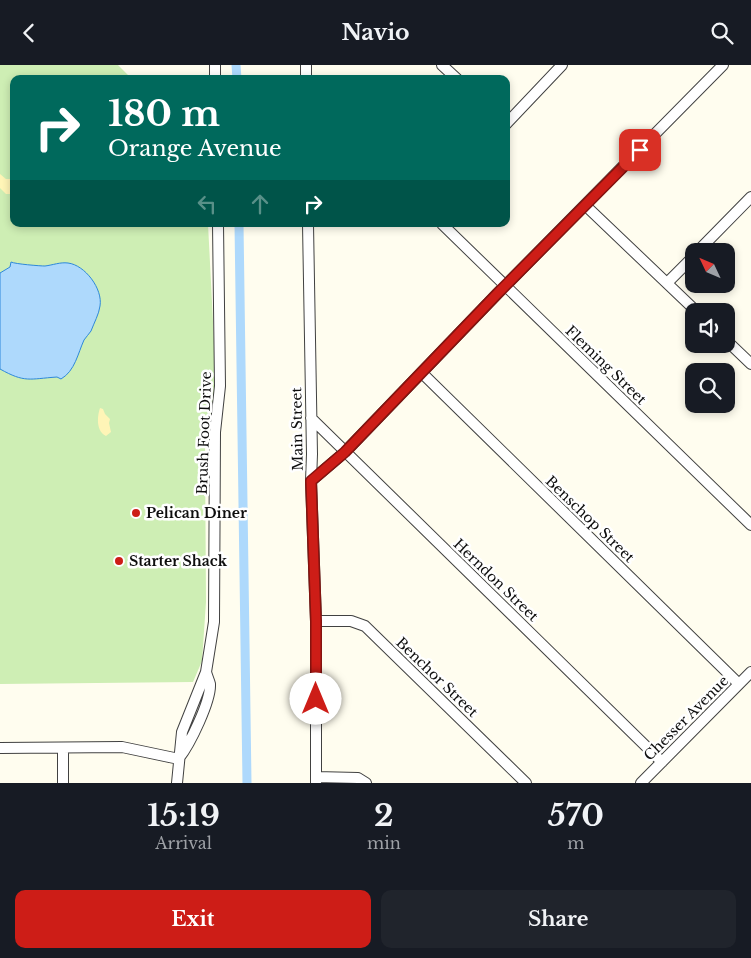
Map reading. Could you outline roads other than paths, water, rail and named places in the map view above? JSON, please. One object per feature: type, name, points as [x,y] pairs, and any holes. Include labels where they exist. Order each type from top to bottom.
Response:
[{"type":"street","points":[[442,65],[453,75]]},
{"type":"street","points":[[510,119],[562,65]]},
{"type":"street","points":[[311,481],[345,452],[723,65]]},
{"type":"street","points":[[706,243],[751,197]]},
{"type":"street","points":[[586,206],[688,303]]},
{"type":"street","name":"Brush Foot Drive","points":[[177,783],[182,732],[206,673],[214,622],[215,432],[220,386],[218,227]]},
{"type":"street","name":"Main Street","points":[[308,227],[311,481],[316,621],[316,780]]},
{"type":"street","name":"Fleming Street","points":[[445,227],[750,521]]},
{"type":"street","points":[[667,283],[685,265]]},
{"type":"street","points":[[735,348],[750,360]]},
{"type":"street","name":"Benschop Street","points":[[422,373],[739,684]]},
{"type":"street","name":"Herndon Street","points":[[310,418],[662,762]]},
{"type":"street","name":"Benchor Street","points":[[316,621],[351,621],[365,626],[526,783]]},
{"type":"street","name":"Chesser Avenue","points":[[641,783],[751,672]]},
{"type":"street","name":"Brush Foot Drive","points":[[179,759],[186,749],[205,707],[210,685],[206,673]]},
{"type":"street","points":[[193,703],[205,707]]},
{"type":"street","points":[[63,747],[63,783]]},
{"type":"street","points":[[0,748],[122,747],[179,759]]},
{"type":"street","points":[[316,780],[358,778],[366,783]]},
{"type":"water","points":[[11,262],[42,266],[62,263],[74,265],[81,268],[92,279],[99,292],[98,315],[91,331],[84,340],[73,367],[61,379],[57,377],[27,379],[0,369],[0,273],[10,267]]},
{"type":"waterway","points":[[236,65],[237,75]]},
{"type":"waterway","points":[[239,227],[247,783]]},
{"type":"place","name":"Pelican Diner","points":[[136,513]]},
{"type":"place","name":"Starter Shack","points":[[119,561]]}]
